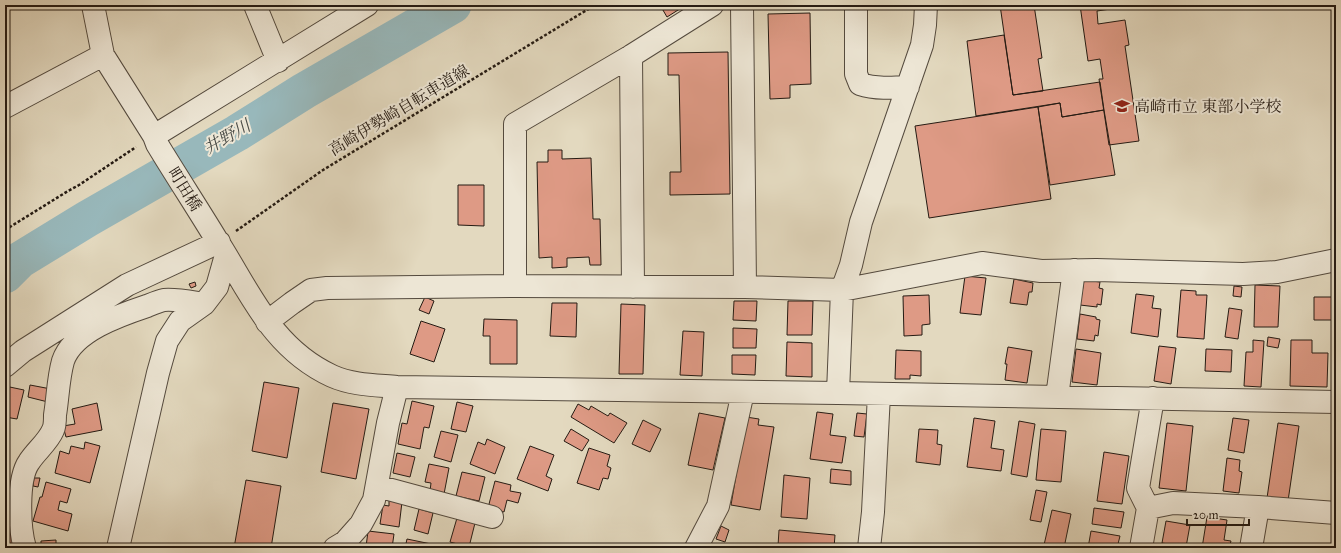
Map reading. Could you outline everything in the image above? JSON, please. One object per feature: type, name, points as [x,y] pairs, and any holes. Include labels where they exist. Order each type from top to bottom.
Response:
[{"type":"street","points":[[5,107],[103,55],[93,5]]},
{"type":"street","points":[[255,5],[278,61]]},
{"type":"street","points":[[155,140],[367,5]]},
{"type":"street","points":[[515,286],[515,124],[630,56],[712,5]]},
{"type":"street","points":[[742,5],[745,287]]},
{"type":"street","points":[[856,5],[856,74],[860,84],[889,88],[908,87]]},
{"type":"street","points":[[838,393],[842,290],[851,265],[861,222],[922,46],[926,5]]},
{"type":"street","name":"町田橋","points":[[103,55],[267,322],[292,350],[308,362],[332,376],[359,384],[397,387],[1336,402]]},
{"type":"street","points":[[630,56],[632,287]]},
{"type":"street","points":[[5,366],[24,351],[126,285],[220,244],[217,287],[204,304],[180,321],[167,341],[158,373],[118,548]]},
{"type":"street","points":[[267,322],[311,290],[327,288],[515,286],[745,287],[842,290],[982,263],[1041,271],[1074,270],[1243,274],[1277,272],[1336,260]]},
{"type":"street","points":[[1057,397],[1074,270]]},
{"type":"street","points":[[24,548],[22,534],[21,486],[28,463],[53,430],[59,381],[64,359],[72,346],[85,334],[101,324],[164,300],[204,304]]},
{"type":"street","points":[[335,548],[346,542],[361,524],[374,500],[388,423],[397,387]]},
{"type":"street","points":[[696,548],[718,506],[743,392]]},
{"type":"street","points":[[869,548],[873,512],[879,394]]},
{"type":"street","points":[[1141,548],[1148,508],[1138,488],[1153,398]]},
{"type":"street","points":[[377,486],[492,517]]},
{"type":"street","points":[[1148,508],[1173,504],[1258,507],[1336,513]]},
{"type":"street","points":[[1251,548],[1258,507]]},
{"type":"path","name":"高崎伊勢崎自転車道線","points":[[220,244],[323,170],[595,5]]},
{"type":"path","points":[[5,230],[68,190],[155,140]]},
{"type":"building","points":[[660,5],[686,5],[667,17]]},
{"type":"building","points":[[1000,5],[1034,5],[1042,58],[1038,59],[1043,91],[1013,95]]},
{"type":"building","points":[[1080,5],[1124,5],[1124,7],[1097,11],[1098,24],[1125,20],[1129,45],[1125,46],[1139,141],[1109,145],[1099,79],[1103,79],[1100,59],[1088,61]]},
{"type":"building","points":[[810,13],[811,84],[790,85],[790,98],[770,99],[768,14]]},
{"type":"building","points":[[1004,35],[1013,95],[1100,82],[1104,110],[1062,117],[1060,103],[976,116],[967,41]]},
{"type":"building","points":[[728,52],[730,194],[670,195],[670,172],[681,172],[679,75],[668,75],[668,53]]},
{"type":"building","points":[[1060,103],[1062,117],[1104,110],[1115,175],[1050,185],[1038,107]]},
{"type":"building","points":[[1038,107],[1051,199],[929,218],[915,126]]},
{"type":"building","points":[[548,150],[562,150],[562,159],[591,158],[593,219],[600,219],[601,265],[590,265],[589,257],[567,258],[567,267],[552,268],[552,257],[539,258],[537,162],[548,162]]},
{"type":"building","points":[[458,185],[484,185],[484,226],[458,225]]},
{"type":"building","points":[[965,276],[986,278],[981,315],[960,313]]},
{"type":"building","points":[[1014,279],[1033,283],[1032,292],[1029,292],[1027,305],[1010,303]]},
{"type":"building","points":[[1084,280],[1100,282],[1099,288],[1103,289],[1101,305],[1097,304],[1097,307],[1080,305]]},
{"type":"building","points":[[195,282],[196,286],[191,288],[189,284]]},
{"type":"building","points":[[1255,285],[1280,286],[1278,327],[1254,327]]},
{"type":"building","points":[[1234,286],[1242,287],[1241,297],[1233,296]]},
{"type":"building","points":[[1181,290],[1196,291],[1196,295],[1207,295],[1204,339],[1177,337]]},
{"type":"building","points":[[1136,294],[1154,296],[1152,308],[1161,309],[1158,337],[1131,333]]},
{"type":"building","points":[[929,295],[930,324],[922,325],[922,335],[904,336],[903,296]]},
{"type":"building","points":[[425,297],[434,301],[429,314],[419,310]]},
{"type":"building","points":[[1314,297],[1335,297],[1334,320],[1314,320]]},
{"type":"building","points":[[734,301],[757,301],[756,321],[733,320]]},
{"type":"building","points":[[788,301],[813,301],[812,335],[787,335]]},
{"type":"building","points":[[552,303],[577,303],[576,337],[550,336]]},
{"type":"building","points":[[621,304],[645,305],[643,374],[619,374]]},
{"type":"building","points":[[1229,308],[1242,310],[1238,339],[1225,337]]},
{"type":"building","points":[[1080,314],[1096,317],[1096,319],[1100,320],[1098,336],[1095,335],[1094,341],[1077,339]]},
{"type":"building","points":[[484,319],[517,320],[517,364],[490,364],[490,336],[483,336]]},
{"type":"building","points":[[421,321],[445,329],[434,362],[410,354]]},
{"type":"building","points":[[733,328],[757,329],[756,348],[733,348]]},
{"type":"building","points":[[683,331],[704,332],[702,376],[680,375]]},
{"type":"building","points":[[1268,337],[1280,339],[1278,348],[1267,346]]},
{"type":"building","points":[[1253,340],[1264,341],[1261,387],[1244,386],[1246,352],[1253,352]]},
{"type":"building","points":[[1291,340],[1312,340],[1312,353],[1328,353],[1327,387],[1290,386]]},
{"type":"building","points":[[787,342],[812,343],[812,377],[786,376]]},
{"type":"building","points":[[1159,346],[1176,348],[1171,384],[1154,381]]},
{"type":"building","points":[[1008,347],[1032,351],[1027,383],[1005,380],[1007,364],[1005,364]]},
{"type":"building","points":[[1076,349],[1101,353],[1097,385],[1072,382]]},
{"type":"building","points":[[1206,349],[1232,350],[1231,372],[1205,371]]},
{"type":"building","points":[[896,350],[921,351],[921,376],[910,375],[910,379],[895,379]]},
{"type":"building","points":[[732,355],[756,355],[755,375],[732,374]]},
{"type":"building","points":[[264,382],[299,388],[287,458],[252,451]]},
{"type":"building","points":[[30,385],[51,389],[48,402],[28,397]]},
{"type":"building","points":[[5,386],[24,390],[17,419],[5,417]]},
{"type":"building","points":[[412,401],[434,406],[429,428],[424,427],[420,449],[398,444],[402,423],[407,424]]},
{"type":"building","points":[[457,402],[473,406],[466,432],[451,429]]},
{"type":"building","points":[[97,403],[102,430],[66,437],[63,426],[75,424],[72,409]]},
{"type":"building","points":[[333,403],[369,409],[356,479],[321,472]]},
{"type":"building","points":[[578,404],[589,410],[591,406],[608,416],[610,413],[627,423],[614,443],[571,417]]},
{"type":"building","points":[[817,412],[833,414],[830,435],[846,437],[842,463],[810,459]]},
{"type":"building","points":[[699,413],[725,418],[713,470],[688,465]]},
{"type":"building","points":[[857,413],[867,414],[864,437],[854,436]]},
{"type":"building","points":[[746,417],[759,419],[758,425],[774,427],[760,510],[731,505]]},
{"type":"building","points":[[974,418],[995,421],[991,448],[1004,450],[1001,471],[967,467]]},
{"type":"building","points":[[1233,418],[1249,420],[1244,453],[1228,450]]},
{"type":"building","points":[[643,420],[661,429],[650,452],[632,444]]},
{"type":"building","points":[[1019,421],[1035,424],[1027,477],[1011,474]]},
{"type":"building","points":[[1167,423],[1193,426],[1186,491],[1159,488]]},
{"type":"building","points":[[1278,423],[1299,426],[1288,501],[1267,498]]},
{"type":"building","points":[[571,429],[589,440],[582,451],[564,441]]},
{"type":"building","points":[[919,429],[938,430],[937,444],[942,445],[940,465],[916,462]]},
{"type":"building","points":[[1041,429],[1066,431],[1061,482],[1036,480]]},
{"type":"building","points":[[441,431],[458,435],[451,462],[434,457]]},
{"type":"building","points":[[487,439],[505,447],[495,474],[470,464],[478,442],[485,445]]},
{"type":"building","points":[[85,442],[100,446],[90,483],[55,473],[60,451],[69,454],[71,446],[84,449]]},
{"type":"building","points":[[530,446],[554,455],[546,476],[552,479],[548,491],[517,479]]},
{"type":"building","points":[[589,448],[610,455],[607,466],[611,468],[608,479],[603,478],[599,490],[577,483]]},
{"type":"building","points":[[1104,452],[1129,456],[1122,504],[1097,501]]},
{"type":"building","points":[[397,453],[415,457],[410,477],[393,473]]},
{"type":"building","points":[[1227,458],[1240,460],[1239,471],[1242,472],[1239,493],[1223,491]]},
{"type":"building","points":[[429,464],[449,468],[444,494],[430,491],[431,483],[425,482]]},
{"type":"building","points":[[831,469],[851,471],[851,485],[830,483]]},
{"type":"building","points":[[462,472],[485,477],[479,501],[456,496]]},
{"type":"building","points":[[5,473],[8,473],[6,490],[5,490]]},
{"type":"building","points":[[784,475],[810,478],[807,519],[781,517]]},
{"type":"building","points":[[34,478],[40,478],[38,487],[33,486]]},
{"type":"building","points":[[246,480],[281,486],[271,548],[234,548]]},
{"type":"building","points":[[495,481],[511,485],[510,491],[521,493],[518,503],[507,500],[504,512],[488,508]]},
{"type":"building","points":[[46,482],[71,489],[67,503],[60,501],[58,510],[72,514],[68,531],[33,521]]},
{"type":"building","points":[[1036,490],[1047,492],[1041,522],[1030,520]]},
{"type":"building","points":[[389,500],[402,502],[399,527],[380,524],[383,505],[389,506]]},
{"type":"building","points":[[1094,508],[1124,512],[1121,528],[1092,524]]},
{"type":"building","points":[[419,509],[433,513],[428,534],[414,530]]},
{"type":"building","points":[[1052,510],[1071,514],[1064,548],[1044,545]]},
{"type":"building","points":[[1207,517],[1227,520],[1224,540],[1231,541],[1229,548],[1202,548]]},
{"type":"building","points":[[457,518],[475,523],[469,547],[450,542]]},
{"type":"building","points":[[1166,521],[1190,525],[1186,547],[1162,543]]},
{"type":"building","points":[[5,525],[13,525],[14,546],[5,547]]},
{"type":"building","points":[[721,526],[729,530],[725,542],[716,539]]},
{"type":"building","points":[[779,530],[835,535],[834,548],[778,546]]},
{"type":"building","points":[[368,531],[394,534],[392,548],[366,547]]},
{"type":"building","points":[[1091,531],[1120,536],[1117,548],[1088,548]]},
{"type":"building","points":[[407,539],[436,545],[435,548],[405,548]]},
{"type":"building","points":[[56,540],[56,546],[68,545],[68,548],[41,548],[41,541]]},
{"type":"waterway","name":"井野川","points":[[5,275],[20,260],[87,219],[237,133],[304,91],[453,5]]},
{"type":"place","name":"高崎市立 東部小学校","points":[[1122,106]]}]
